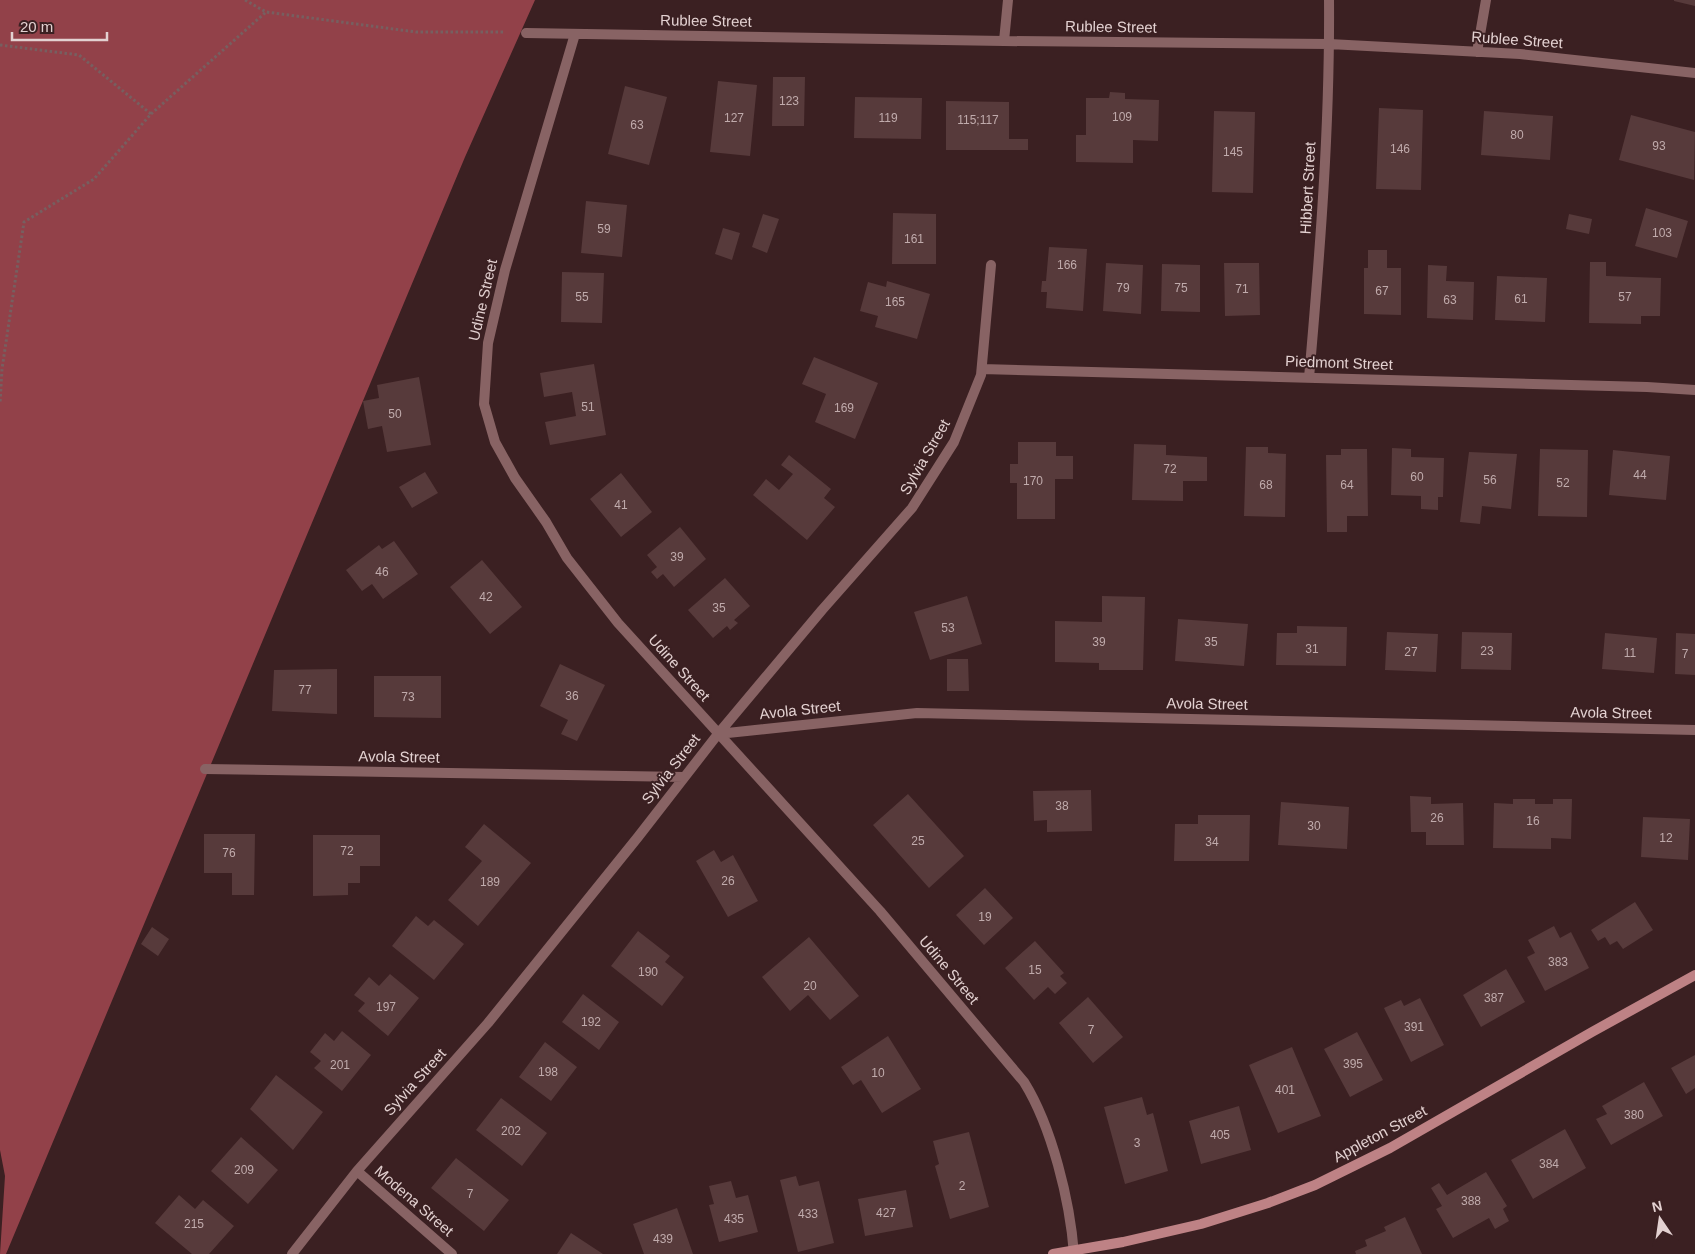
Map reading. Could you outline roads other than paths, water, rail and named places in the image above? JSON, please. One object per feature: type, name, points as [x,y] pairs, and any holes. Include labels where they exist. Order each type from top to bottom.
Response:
[{"type":"street","points":[[1004,41],[1008,0]]},
{"type":"street","name":"Hibbert Street","points":[[1309,378],[1325,166],[1329,0]]},
{"type":"street","points":[[1476,52],[1486,0]]},
{"type":"street","name":"Rublee Street","points":[[526,33],[1329,44],[1520,54],[1695,73]]},
{"type":"street","name":"Udine Street","points":[[575,34],[505,270],[488,343],[484,404],[495,442],[515,478],[546,522],[567,558],[618,622],[880,911],[1024,1082],[1037,1105],[1049,1135],[1065,1198],[1074,1252]]},
{"type":"street","name":"Sylvia Street","points":[[292,1254],[356,1171],[488,1023],[632,845],[718,734],[822,610],[912,508],[954,442],[982,376],[991,265]]},
{"type":"street","name":"Piedmont Street","points":[[982,369],[1627,386],[1695,390]]},
{"type":"street","name":"Avola Street","points":[[718,734],[917,713],[1695,730]]},
{"type":"street","name":"Avola Street","points":[[205,769],[683,777]]},
{"type":"street","name":"Appleton Street","points":[[1053,1254],[1074,1252],[1124,1242],[1201,1224],[1268,1203],[1315,1185],[1390,1148],[1695,975]]},
{"type":"street","name":"Modena Street","points":[[356,1171],[452,1254]]}]
